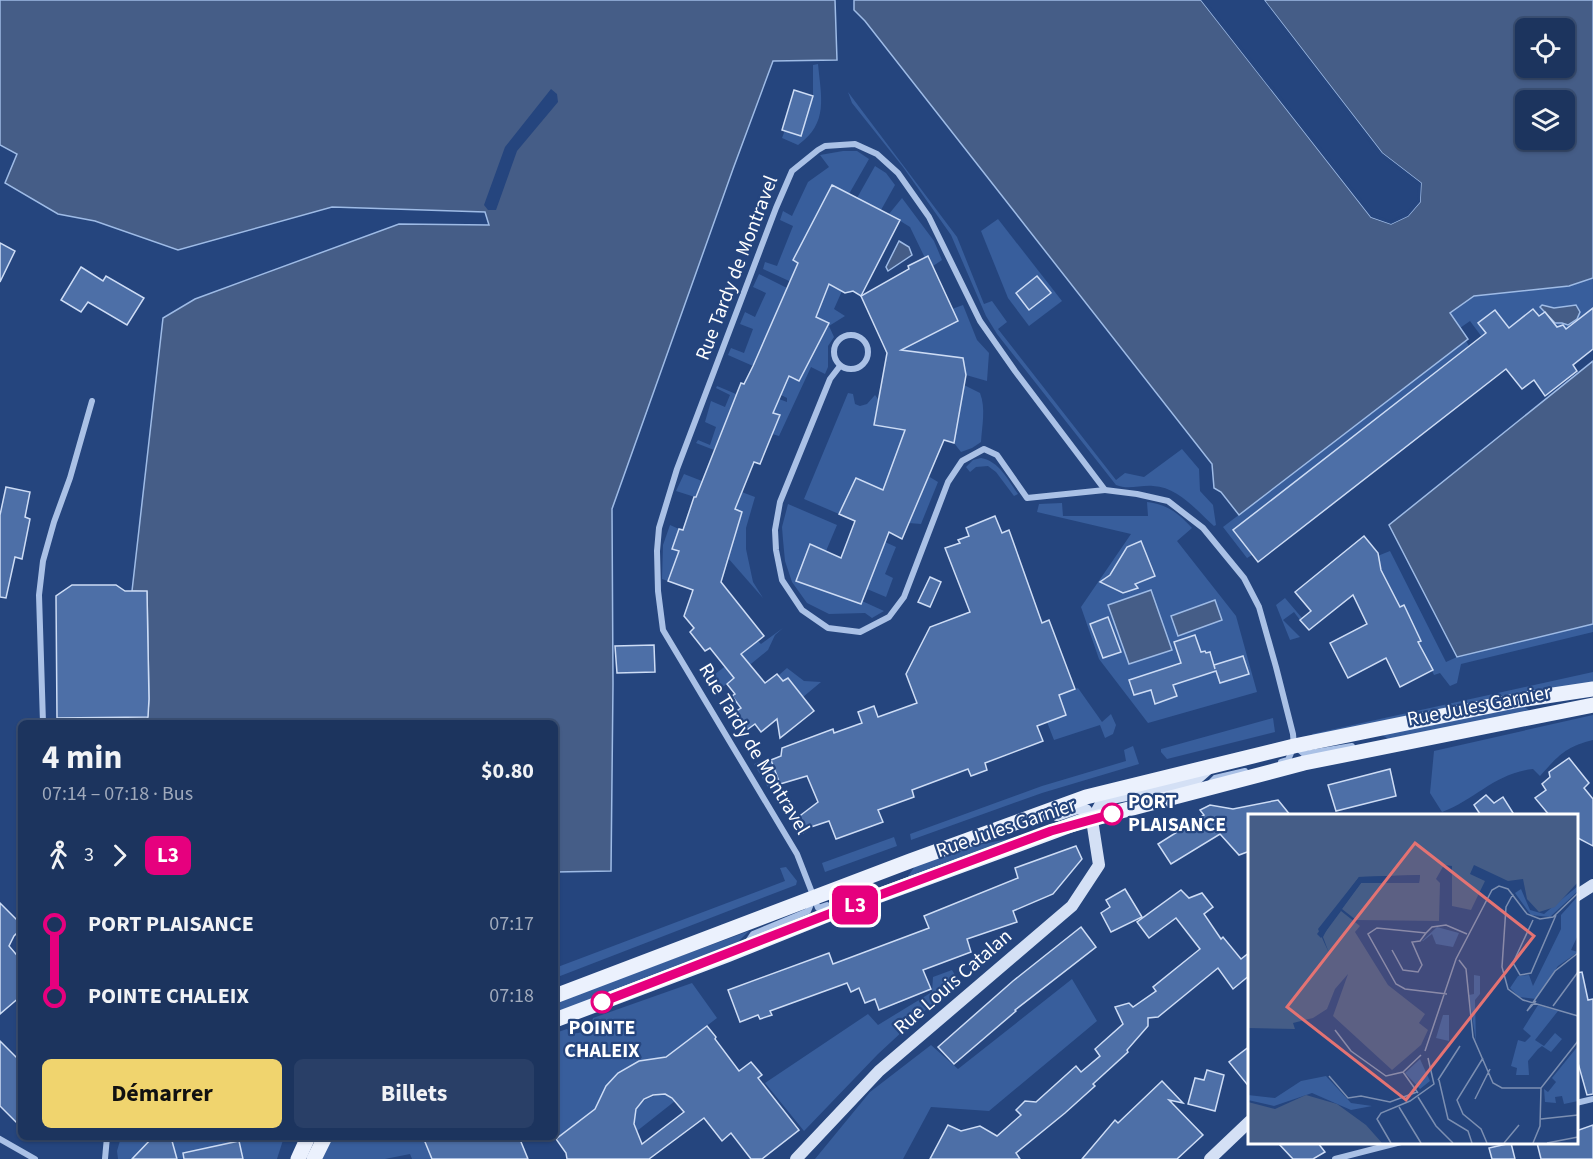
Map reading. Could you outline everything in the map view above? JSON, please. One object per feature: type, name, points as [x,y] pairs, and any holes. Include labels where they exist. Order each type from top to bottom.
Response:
[{"type":"main road","name":"Rue Jules Garnier","points":[[558,995],[814,897],[1086,797],[1294,746],[1520,700],[1593,688]]},
{"type":"main road","name":"Rue Jules Garnier","points":[[558,1019],[1051,831],[1304,763],[1593,705]]},
{"type":"main road","points":[[298,1159],[307,1140]]},
{"type":"main road","points":[[314,1159],[324,1140]]},
{"type":"street","name":"Rue Tardy de Montravel","points":[[814,897],[797,854],[663,630],[658,591],[659,528],[670,490],[792,171],[825,146],[855,144],[877,154],[898,173],[929,217],[980,321],[1105,490]]},
{"type":"street","points":[[849,335],[860,338],[867,347],[865,362],[856,369],[840,366],[834,356],[835,345],[849,335]]},
{"type":"street","points":[[840,366],[830,379],[783,494],[775,530],[782,580],[802,610],[828,628],[860,632],[889,617],[904,597],[948,482],[963,460],[984,449],[997,455],[1027,498],[1105,490],[1168,501],[1203,528],[1244,578],[1259,607],[1276,667],[1294,746],[1288,760],[1215,778],[1201,790]]},
{"type":"street","points":[[43,720],[39,595],[44,561],[92,401]]},
{"type":"street","points":[[1294,746],[1304,754],[1366,743],[1377,748]]},
{"type":"street","points":[[1092,820],[1103,800],[1194,780],[1212,766]]},
{"type":"street","points":[[982,835],[999,836],[1077,808],[1086,810],[1092,820]]},
{"type":"street","name":"Rue Louis Catalan","points":[[796,1159],[879,1071],[1072,906],[1099,865],[1092,820]]},
{"type":"street","points":[[1578,895],[1593,885]]},
{"type":"street","points":[[814,897],[818,908],[827,905],[834,912]]},
{"type":"street","points":[[743,948],[753,934],[808,911],[814,897]]},
{"type":"street","points":[[1578,1103],[1593,1099]]},
{"type":"street","points":[[1210,1159],[1248,1123]]},
{"type":"street","points":[[0,1139],[35,1159]]},
{"type":"street","points":[[105,1159],[107,1140]]},
{"type":"street","points":[[1335,1159],[1397,1144]]},
{"type":"shaded area","points":[[0,0],[835,0],[837,60],[773,61],[612,509],[611,871],[558,872],[558,720],[147,720],[147,592],[132,591],[163,318],[195,299],[399,224],[489,225],[485,212],[332,207],[178,250],[95,221],[58,214],[5,183],[17,154],[0,145]]},
{"type":"shaded area","points":[[854,0],[1201,0],[1371,217],[1391,224],[1408,216],[1420,202],[1421,183],[1382,153],[1264,0],[1593,0],[1593,278],[1569,286],[1474,296],[1450,313],[1468,339],[1239,515],[1221,492],[1214,488],[1212,464],[865,21],[854,10]]},
{"type":"shaded area","points":[[818,64],[821,98],[819,118],[808,137],[798,145],[782,138],[785,130],[801,135],[813,96],[813,65]]},
{"type":"shaded area","points":[[848,92],[957,237],[984,304],[992,301],[1007,322],[998,329],[1116,480],[1125,473],[1144,477],[1182,449],[1199,469],[1200,491],[1213,505],[1216,525],[1214,526],[1186,500],[1171,490],[1153,486],[1116,485],[997,334],[986,316],[951,235],[903,167],[852,103]]},
{"type":"shaded area","points":[[857,151],[869,159],[849,194],[793,260],[826,278],[827,283],[842,291],[834,309],[845,316],[829,326],[834,337],[828,346],[828,367],[825,374],[811,367],[779,436],[772,434],[780,416],[773,413],[779,399],[787,402],[787,398],[773,391],[786,375],[799,381],[828,323],[816,317],[824,297],[763,269],[765,262],[777,266],[793,226],[780,220],[783,211],[792,216],[808,182],[829,167],[820,155]]},
{"type":"shaded area","points":[[875,166],[886,173],[895,185],[881,210],[857,198]]},
{"type":"shaded area","points":[[902,198],[934,241],[942,260],[933,266],[929,256],[925,258],[910,227],[889,214]]},
{"type":"shaded area","points":[[998,219],[1062,301],[1029,326],[1008,298],[981,231]]},
{"type":"shaded area","points":[[899,241],[909,247],[912,255],[888,271],[886,267]]},
{"type":"shaded area","points":[[759,274],[787,288],[753,366],[728,355],[731,348],[744,353],[753,329],[740,324],[745,312],[755,317],[766,293],[753,287]]},
{"type":"shaded area","points":[[1593,278],[1593,308],[1573,334],[1559,325],[1557,327],[1545,312],[1539,316],[1533,309],[1521,319],[1516,336],[1495,310],[1478,323],[1508,361],[1493,352],[1470,321],[1460,328],[1450,313],[1474,296],[1569,286]]},
{"type":"shaded area","points":[[963,305],[977,340],[989,353],[987,381],[966,375],[963,358],[888,350],[952,309]]},
{"type":"shaded area","points":[[1542,305],[1554,308],[1576,305],[1580,312],[1577,319],[1568,325],[1555,323],[1540,307]]},
{"type":"shaded area","points":[[1466,341],[1469,346],[1233,530],[1252,555],[1247,558],[1223,527]]},
{"type":"shaded area","points":[[1593,361],[1593,624],[1457,657],[1389,525]]},
{"type":"shaded area","points":[[964,385],[980,393],[983,417],[981,442],[961,452],[954,443]]},
{"type":"shaded area","points":[[717,386],[736,394],[714,450],[696,443],[698,440],[710,445],[716,427],[705,422],[711,401],[725,407],[730,395],[716,388]]},
{"type":"shaded area","points":[[848,393],[853,394],[855,404],[860,406],[867,404],[875,395],[878,399],[874,425],[903,430],[921,429],[883,490],[856,478],[839,514],[804,499]]},
{"type":"shaded area","points":[[981,458],[998,467],[1018,494],[1014,496],[996,472],[988,466],[976,467],[970,472],[966,467],[973,460]]},
{"type":"shaded area","points":[[684,474],[738,495],[739,491],[755,497],[746,528],[746,549],[753,582],[763,598],[728,558],[742,512],[676,491]]},
{"type":"shaded area","points":[[928,476],[938,482],[921,524],[909,523]]},
{"type":"shaded area","points":[[1147,502],[1172,510],[1192,528],[1177,541],[1236,616],[1257,692],[1148,723],[1099,659],[1081,607],[1131,534],[1037,512],[1039,504],[1062,503],[1063,516],[1148,516]]},
{"type":"shaded area","points":[[788,504],[837,525],[826,551],[810,544],[797,581],[861,604],[862,601],[884,611],[872,618],[865,613],[829,614],[807,603],[792,582],[785,561],[782,527]]},
{"type":"shaded area","points":[[670,525],[679,529],[672,549],[679,551],[668,581],[662,579],[663,545]]},
{"type":"shaded area","points":[[885,542],[896,547],[885,574],[893,578],[886,597],[867,589]]},
{"type":"shaded area","points":[[1390,551],[1446,662],[1457,657],[1593,624],[1593,632],[1461,664],[1457,683],[1450,686],[1440,673],[1434,675],[1418,642],[1421,640],[1404,606],[1400,607],[1383,581],[1350,597],[1341,587],[1380,555]]},
{"type":"shaded area","points":[[1151,590],[1172,650],[1129,664],[1108,605]]},
{"type":"shaded area","points":[[1285,598],[1302,618],[1300,620],[1294,612],[1283,620],[1300,637],[1290,640],[1276,605]]},
{"type":"shaded area","points":[[1215,600],[1222,620],[1178,636],[1171,616]]},
{"type":"shaded area","points":[[783,628],[775,635],[768,650],[713,695],[706,681],[758,641],[761,644]]},
{"type":"shaded area","points":[[787,668],[804,681],[821,682],[803,697],[788,678],[783,681],[779,675]]},
{"type":"shaded area","points":[[1593,672],[1593,684],[1314,737],[1312,734]]},
{"type":"shaded area","points":[[1078,688],[1102,722],[1111,714],[1116,725],[1113,734],[1105,738],[1100,725],[1054,740],[1047,722],[1066,715],[1059,695]]},
{"type":"shaded area","points":[[1522,705],[1530,711],[1388,739],[1381,734]]},
{"type":"shaded area","points":[[1593,715],[1593,740],[1563,753],[1540,776],[1533,769],[1507,776],[1442,812],[1430,793],[1434,751]]},
{"type":"shaded area","points":[[1273,718],[1275,732],[1167,759],[1161,752],[1161,749]]},
{"type":"shaded area","points":[[1133,746],[1139,764],[1042,793],[911,840],[910,834],[1042,786],[1126,761],[1124,750]]},
{"type":"shaded area","points":[[769,757],[780,784],[769,789],[754,764]]},
{"type":"shaded area","points":[[894,837],[897,846],[825,872],[822,863]]},
{"type":"shaded area","points":[[1017,837],[905,881],[915,866],[978,845]]},
{"type":"shaded area","points":[[786,867],[797,881],[796,885],[558,977],[558,967],[785,881],[780,868]]},
{"type":"shaded area","points":[[749,931],[730,950],[558,1014],[558,1001]]},
{"type":"shaded area","points":[[952,970],[958,980],[878,1054],[804,1131],[765,1083],[868,1014],[878,1025],[932,992],[933,977]]},
{"type":"shaded area","points":[[1072,979],[1097,1021],[989,1111],[931,1107],[903,1159],[815,1159],[870,1092],[931,1045],[958,1069]]},
{"type":"shaded area","points":[[692,983],[717,1018],[666,1057],[639,1061],[618,1073],[606,1086],[595,1109],[558,1137],[558,1032],[567,1029],[572,1033],[583,1032],[593,1018]]},
{"type":"shaded area","points":[[665,1094],[675,1101],[637,1131],[634,1116],[639,1105],[650,1097]]},
{"type":"shaded area","points":[[120,1140],[283,1140],[277,1159],[118,1159],[117,1151]]},
{"type":"shaded area","points":[[331,1140],[424,1140],[432,1159],[412,1159],[410,1154],[385,1159],[321,1159]]},
{"type":"pier","points":[[1201,0],[1205,0],[1373,214],[1391,221],[1406,213],[1417,200],[1418,184],[1379,155],[1261,0],[1264,0],[1382,153],[1421,183],[1420,202],[1408,216],[1391,224],[1371,217]]},
{"type":"pier","points":[[551,89],[557,94],[558,102],[517,151],[496,210],[488,210],[484,205],[505,147]]},
{"type":"building","points":[[794,90],[813,96],[801,136],[782,130]]},
{"type":"building","points":[[832,185],[900,220],[861,296],[853,291],[845,293],[829,284],[816,317],[829,323],[799,381],[789,376],[773,413],[780,415],[760,464],[754,462],[735,509],[742,512],[721,582],[764,636],[741,654],[765,683],[777,674],[783,681],[788,678],[814,711],[780,738],[777,719],[761,732],[755,724],[748,729],[735,712],[741,708],[732,696],[735,694],[727,684],[734,678],[710,648],[705,651],[690,632],[694,628],[684,616],[693,590],[668,581],[679,551],[672,549],[679,529],[683,530],[694,497],[696,497],[741,383],[744,384],[753,366],[798,263],[793,260]]},
{"type":"building","points":[[0,243],[15,251],[0,282]]},
{"type":"building","points":[[928,256],[958,321],[901,350],[963,358],[966,375],[954,443],[944,440],[902,539],[889,532],[861,604],[796,581],[810,544],[841,558],[855,521],[839,514],[856,478],[883,490],[905,430],[874,425],[887,353],[861,296]]},
{"type":"building","points":[[81,267],[103,281],[106,276],[144,298],[127,325],[88,302],[81,312],[61,300]]},
{"type":"building","points":[[1037,276],[1051,293],[1029,310],[1016,293]]},
{"type":"building","points":[[1593,308],[1593,349],[1573,365],[1577,371],[1545,396],[1534,380],[1522,389],[1506,369],[1258,562],[1233,530],[1486,333],[1478,323],[1495,310],[1509,328],[1533,309],[1539,316],[1545,312],[1557,327],[1563,325],[1566,329]]},
{"type":"building","points":[[6,487],[30,492],[25,517],[30,519],[22,559],[15,557],[6,598],[0,597],[0,515]]},
{"type":"building","points":[[995,516],[1002,533],[1009,530],[1042,623],[1049,620],[1075,689],[1059,695],[1066,715],[1037,726],[1043,741],[985,763],[987,770],[971,776],[968,769],[912,790],[914,797],[878,810],[883,822],[836,839],[829,821],[811,827],[803,833],[793,821],[818,802],[807,776],[780,784],[771,760],[781,756],[782,748],[833,729],[834,733],[862,723],[858,712],[874,706],[878,717],[917,703],[906,674],[930,627],[970,612],[945,548],[960,543],[958,540],[969,536],[966,528]]},
{"type":"building","points":[[1364,536],[1378,553],[1381,570],[1400,607],[1404,605],[1421,641],[1418,642],[1433,670],[1400,687],[1386,658],[1348,678],[1330,643],[1367,624],[1353,595],[1309,630],[1300,620],[1311,611],[1295,592]]},
{"type":"building","points":[[1141,541],[1155,576],[1135,584],[1138,588],[1123,593],[1100,582],[1110,575],[1127,547]]},
{"type":"building","points":[[930,577],[941,582],[930,607],[918,602]]},
{"type":"building","points":[[72,585],[116,585],[125,591],[147,591],[148,717],[57,718],[56,596]]},
{"type":"building","points":[[1108,617],[1121,652],[1103,658],[1090,624]]},
{"type":"building","points":[[1195,635],[1201,652],[1210,652],[1215,669],[1214,665],[1243,656],[1249,674],[1220,683],[1216,671],[1173,685],[1177,696],[1155,704],[1151,690],[1134,695],[1129,680],[1181,663],[1174,642]]},
{"type":"building","points":[[654,645],[655,672],[617,673],[615,646]]},
{"type":"building","points":[[1569,758],[1589,783],[1584,788],[1593,799],[1593,846],[1578,838],[1578,814],[1548,814],[1535,798],[1546,790],[1542,784],[1550,777],[1549,772]]},
{"type":"building","points":[[1390,769],[1396,796],[1336,811],[1328,785]]},
{"type":"building","points":[[1486,795],[1494,803],[1503,797],[1514,814],[1480,814],[1474,805]]},
{"type":"building","points":[[1278,800],[1289,814],[1248,814],[1248,852],[1239,855],[1220,834],[1171,864],[1158,844],[1204,815],[1200,810],[1210,805],[1233,809]]},
{"type":"building","points":[[1076,846],[1082,859],[1053,894],[1013,911],[1017,922],[967,939],[971,952],[923,970],[931,989],[879,1010],[875,999],[865,1003],[859,988],[851,992],[847,983],[770,1011],[772,1015],[760,1019],[758,1015],[740,1022],[728,990],[829,953],[833,964],[929,928],[924,916],[1018,878],[1015,868]]},
{"type":"building","points":[[1125,889],[1142,917],[1111,932],[1101,913],[1110,907],[1106,900]]},
{"type":"building","points":[[1181,890],[1189,898],[1202,893],[1213,907],[1204,914],[1221,939],[1223,937],[1241,959],[1248,954],[1248,977],[1233,989],[1218,968],[1158,1017],[1148,1018],[1148,1026],[1127,1050],[1128,1052],[1093,1084],[1095,1086],[1016,1153],[1020,1159],[930,1159],[948,1125],[961,1131],[980,1126],[997,1136],[1021,1115],[1016,1110],[1025,1101],[1036,1102],[1076,1066],[1081,1072],[1100,1056],[1095,1049],[1123,1024],[1115,1007],[1129,1003],[1133,1007],[1156,991],[1153,987],[1200,949],[1176,918],[1149,938],[1137,922]]},
{"type":"building","points":[[0,903],[18,921],[18,932],[9,946],[18,956],[18,999],[0,1014]]},
{"type":"building","points":[[1081,927],[1096,947],[1015,1010],[954,1064],[938,1047],[1013,981]]},
{"type":"building","points":[[1582,972],[1588,1000],[1593,999],[1593,1094],[1587,1095],[1578,1063],[1578,973]]},
{"type":"building","points":[[707,1026],[739,1071],[751,1062],[762,1075],[758,1078],[799,1130],[762,1159],[751,1159],[731,1133],[722,1141],[704,1118],[649,1159],[567,1159],[566,1153],[557,1140],[558,1137],[595,1109],[606,1086],[618,1073],[639,1061],[666,1057]],"holes":[[[665,1094],[672,1098],[684,1112],[642,1144],[634,1124],[636,1109],[644,1099],[653,1095]]]},
{"type":"building","points":[[0,1041],[18,1059],[18,1124],[0,1106]]},
{"type":"building","points":[[1248,1048],[1248,1086],[1229,1062]]},
{"type":"building","points":[[1207,1070],[1224,1075],[1215,1111],[1188,1104],[1195,1078],[1204,1080]]},
{"type":"building","points":[[1162,1081],[1183,1103],[1169,1100],[1203,1135],[1177,1159],[1082,1159],[1115,1120],[1118,1123]]},
{"type":"building","points":[[1593,1125],[1593,1159],[1541,1159],[1537,1144],[1578,1144],[1578,1130]]},
{"type":"building","points":[[150,1140],[171,1140],[177,1159],[132,1159]]},
{"type":"building","points":[[424,1140],[520,1140],[528,1159],[432,1159]]},
{"type":"building","points":[[239,1141],[243,1159],[184,1159],[183,1153]]},
{"type":"building","points":[[1279,1144],[1319,1144],[1325,1152],[1313,1159],[1293,1159]]},
{"type":"building","points":[[1511,1144],[1515,1159],[1492,1159],[1489,1148]]},
{"type":"bus line","name":"L3","points":[[602,1002],[1051,831],[1112,814]]},
{"type":"place","name":"PORT PLAISANCE","points":[[1112,814]]},
{"type":"place","name":"POINTE CHALEIX","points":[[602,1002]]}]
